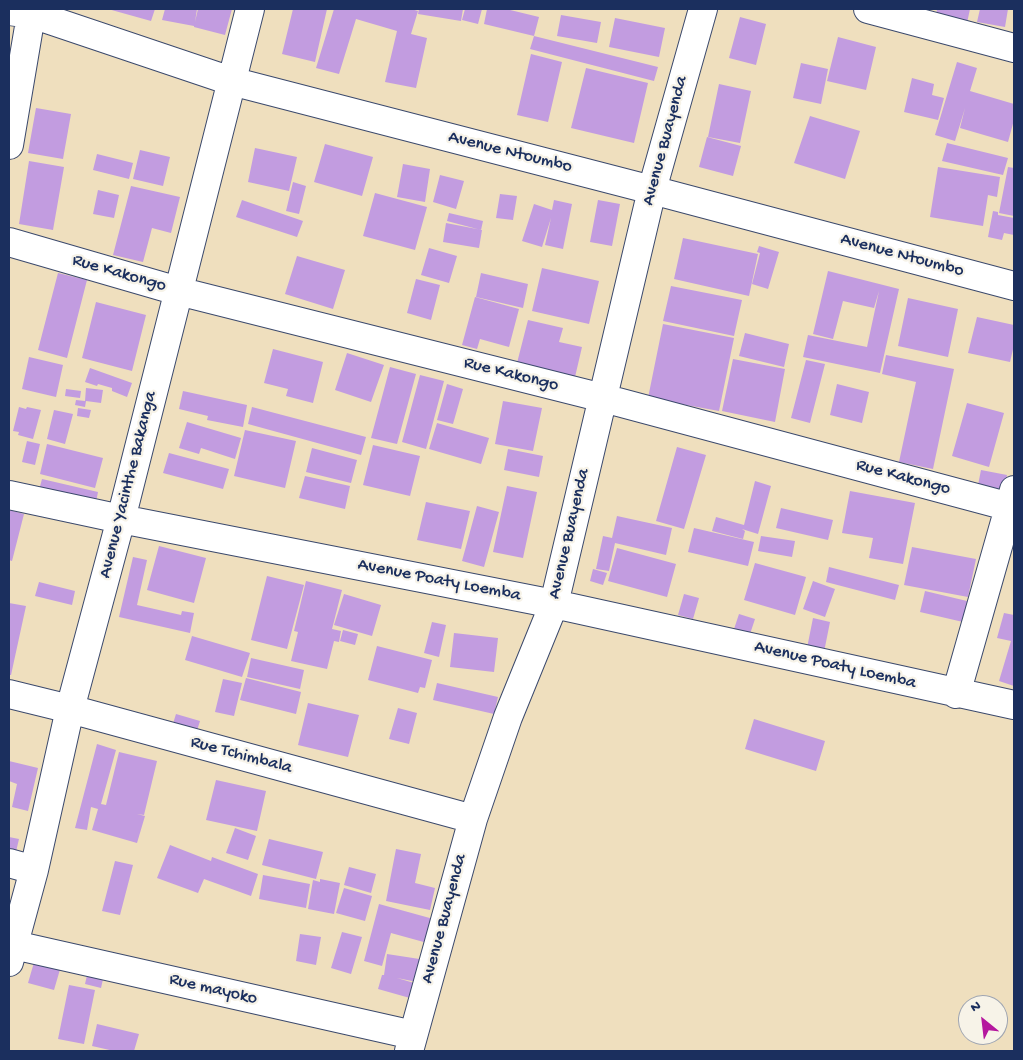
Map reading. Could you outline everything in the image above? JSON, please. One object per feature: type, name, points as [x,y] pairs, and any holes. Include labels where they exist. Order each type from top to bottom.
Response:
[{"type":"street","name":"Avenue Yacinthe Bakanga","points":[[11,953],[22,867],[70,709],[121,519],[250,9]]},
{"type":"street","name":"Avenue Buayenda","points":[[411,1043],[473,819],[508,717],[554,604],[652,190],[703,9]]},
{"type":"street","points":[[868,9],[1014,48]]},
{"type":"street","name":"Avenue Ntoumbo","points":[[24,11],[231,81],[1014,286]]},
{"type":"street","points":[[9,145],[24,11]]},
{"type":"street","name":"Rue Kakongo","points":[[9,242],[178,292],[1013,501]]},
{"type":"street","name":"Avenue Poaty Loemba","points":[[9,495],[121,519],[554,604],[956,694],[1014,705]]},
{"type":"street","points":[[956,694],[1013,501]]},
{"type":"street","name":"Rue Tchimbala","points":[[9,694],[473,819]]},
{"type":"street","name":"Rue mayoko","points":[[11,953],[411,1043]]},
{"type":"building","points":[[108,9],[155,9],[151,21]]},
{"type":"building","points":[[165,9],[197,9],[195,22],[198,9],[232,9],[225,35],[194,26],[162,20]]},
{"type":"building","points":[[293,9],[327,9],[315,62],[282,54]]},
{"type":"building","points":[[334,9],[411,9],[418,11],[411,34],[427,38],[416,88],[385,82],[397,31],[356,19],[339,74],[316,68]]},
{"type":"building","points":[[419,9],[463,9],[461,21],[418,14]]},
{"type":"building","points":[[465,9],[482,9],[478,24],[462,20]]},
{"type":"building","points":[[487,9],[506,9],[539,17],[534,36],[484,24]]},
{"type":"building","points":[[937,9],[970,9],[967,23],[936,17]]},
{"type":"building","points":[[980,9],[1008,9],[1005,27],[977,22]]},
{"type":"building","points":[[561,15],[601,22],[597,43],[557,36]]},
{"type":"building","points":[[740,17],[766,24],[756,65],[729,58]]},
{"type":"building","points":[[615,18],[665,28],[659,57],[609,47]]},
{"type":"building","points":[[534,36],[658,67],[654,81],[530,49]]},
{"type":"building","points":[[838,37],[876,47],[866,90],[827,81]]},
{"type":"building","points":[[531,54],[562,62],[548,122],[517,115]]},
{"type":"building","points":[[957,62],[977,68],[970,91],[1014,104],[1014,120],[1008,142],[960,128],[965,108],[955,141],[935,135]]},
{"type":"building","points":[[801,63],[828,69],[821,104],[793,98]]},
{"type":"building","points":[[586,68],[648,83],[634,143],[571,128]]},
{"type":"building","points":[[912,78],[934,84],[932,95],[944,98],[938,120],[904,112]]},
{"type":"building","points":[[719,84],[751,91],[740,143],[708,137]]},
{"type":"building","points":[[36,108],[71,114],[63,159],[28,153]]},
{"type":"building","points":[[810,116],[860,131],[845,179],[794,163]]},
{"type":"building","points":[[707,137],[741,146],[733,176],[699,167]]},
{"type":"building","points":[[947,143],[1008,158],[1003,175],[942,161]]},
{"type":"building","points":[[325,144],[373,157],[362,196],[314,182]]},
{"type":"building","points":[[255,148],[297,157],[289,191],[248,182]]},
{"type":"building","points":[[140,150],[170,157],[163,186],[133,179]]},
{"type":"building","points":[[97,154],[133,163],[129,179],[93,170]]},
{"type":"building","points":[[29,161],[64,167],[53,230],[19,224]]},
{"type":"building","points":[[403,164],[430,169],[425,202],[397,197]]},
{"type":"building","points":[[938,167],[1000,177],[997,197],[988,195],[983,226],[930,217]]},
{"type":"building","points":[[1008,167],[1014,168],[1014,216],[999,213]]},
{"type":"building","points":[[440,175],[464,181],[456,209],[433,202]]},
{"type":"building","points":[[293,182],[306,186],[299,214],[286,211]]},
{"type":"building","points":[[131,186],[180,197],[171,233],[152,228],[143,262],[113,255]]},
{"type":"building","points":[[98,190],[119,195],[114,218],[93,214]]},
{"type":"building","points":[[375,193],[427,207],[415,250],[363,236]]},
{"type":"building","points":[[500,194],[517,196],[513,220],[496,218]]},
{"type":"building","points":[[242,200],[303,221],[297,237],[236,217]]},
{"type":"building","points":[[554,200],[572,204],[563,249],[545,245],[551,218],[542,247],[522,241],[534,204],[552,210]]},
{"type":"building","points":[[598,200],[620,204],[612,246],[590,242]]},
{"type":"building","points":[[993,211],[998,212],[998,215],[1014,218],[1014,235],[1004,233],[1002,240],[988,237]]},
{"type":"building","points":[[449,213],[483,221],[481,230],[447,221]]},
{"type":"building","points":[[446,223],[482,230],[479,248],[443,242]]},
{"type":"building","points":[[683,238],[758,254],[749,296],[674,279]]},
{"type":"building","points":[[759,246],[779,252],[768,289],[752,284],[760,253],[757,252]]},
{"type":"building","points":[[429,248],[457,256],[449,283],[421,275]]},
{"type":"building","points":[[297,256],[345,270],[333,309],[285,294]]},
{"type":"building","points":[[542,268],[599,281],[589,324],[532,311]]},
{"type":"building","points":[[828,271],[899,289],[880,373],[803,357],[808,335],[867,347],[879,291],[874,308],[843,301],[833,339],[813,334]]},
{"type":"building","points":[[58,273],[87,280],[67,358],[38,350]]},
{"type":"building","points":[[481,273],[528,284],[523,308],[476,297]]},
{"type":"building","points":[[416,279],[440,285],[431,320],[407,313]]},
{"type":"building","points":[[671,286],[742,300],[734,336],[663,321]]},
{"type":"building","points":[[475,297],[519,309],[509,347],[480,339],[477,349],[462,345]]},
{"type":"building","points":[[908,298],[958,309],[948,357],[898,346]]},
{"type":"building","points":[[96,302],[146,315],[132,371],[82,358]]},
{"type":"building","points":[[977,317],[1014,325],[1014,345],[1010,362],[968,353]]},
{"type":"building","points":[[528,320],[563,328],[559,342],[582,347],[575,377],[517,363]]},
{"type":"building","points":[[663,324],[734,338],[719,411],[648,398]]},
{"type":"building","points":[[745,333],[789,344],[784,367],[739,356]]},
{"type":"building","points":[[273,349],[323,362],[313,403],[286,396],[288,389],[264,383]]},
{"type":"building","points":[[347,353],[384,365],[371,402],[335,390]]},
{"type":"building","points":[[886,355],[954,369],[933,469],[899,462],[916,382],[882,374]]},
{"type":"building","points":[[29,357],[63,365],[56,397],[22,389]]},
{"type":"building","points":[[733,359],[785,369],[775,422],[722,411]]},
{"type":"building","points":[[806,360],[825,364],[810,423],[791,418]]},
{"type":"building","points":[[390,367],[416,374],[397,444],[371,438]]},
{"type":"building","points":[[90,368],[132,383],[127,397],[112,391],[112,388],[85,382]]},
{"type":"building","points":[[420,375],[444,381],[426,449],[402,442]]},
{"type":"building","points":[[447,384],[463,389],[453,424],[437,420]]},
{"type":"building","points":[[837,384],[869,392],[862,423],[830,415]]},
{"type":"building","points":[[86,388],[103,390],[101,403],[86,401],[85,407],[75,405],[76,400],[85,401]]},
{"type":"building","points":[[66,389],[81,391],[80,398],[65,396]]},
{"type":"building","points":[[183,391],[247,405],[243,427],[207,420],[208,416],[179,409]]},
{"type":"building","points":[[503,401],[542,408],[533,451],[495,444]]},
{"type":"building","points":[[967,403],[1004,413],[989,467],[952,456]]},
{"type":"building","points":[[19,407],[41,410],[33,439],[18,435],[19,432],[13,431]]},
{"type":"building","points":[[252,407],[366,437],[361,455],[248,424]]},
{"type":"building","points":[[78,408],[91,410],[89,418],[77,416]]},
{"type":"building","points":[[54,410],[73,414],[65,444],[47,439]]},
{"type":"building","points":[[187,422],[241,438],[235,459],[201,448],[199,454],[179,448]]},
{"type":"building","points":[[437,423],[489,438],[481,464],[429,449]]},
{"type":"building","points":[[245,430],[296,441],[285,488],[234,476]]},
{"type":"building","points":[[27,441],[40,444],[35,465],[22,462]]},
{"type":"building","points":[[47,444],[103,458],[95,488],[40,474]]},
{"type":"building","points":[[373,445],[420,456],[410,496],[363,485]]},
{"type":"building","points":[[677,447],[706,455],[684,529],[656,521]]},
{"type":"building","points":[[312,448],[357,460],[351,483],[306,472]]},
{"type":"building","points":[[508,449],[543,456],[539,477],[504,470]]},
{"type":"building","points":[[169,453],[229,469],[223,489],[163,473]]},
{"type":"building","points":[[981,470],[1007,475],[1004,490],[978,485]]},
{"type":"building","points":[[305,476],[350,486],[345,509],[299,498]]},
{"type":"building","points":[[42,479],[98,492],[95,507],[38,494]]},
{"type":"building","points":[[755,481],[771,486],[758,534],[742,529],[745,531],[743,539],[712,531],[716,517],[744,525]]},
{"type":"building","points":[[507,486],[537,492],[523,558],[493,552]]},
{"type":"building","points":[[850,491],[915,503],[903,564],[869,558],[873,538],[842,533]]},
{"type":"building","points":[[426,502],[470,511],[461,549],[417,540]]},
{"type":"building","points":[[477,506],[499,512],[484,567],[462,561]]},
{"type":"building","points":[[781,508],[833,520],[828,540],[776,528]]},
{"type":"building","points":[[9,510],[24,514],[12,561],[9,560]]},
{"type":"building","points":[[617,516],[672,528],[666,555],[615,543],[609,571],[596,569],[603,536],[612,538]]},
{"type":"building","points":[[694,528],[754,542],[748,566],[688,552]]},
{"type":"building","points":[[761,536],[795,541],[792,557],[758,551]]},
{"type":"building","points":[[159,546],[206,558],[194,603],[147,590]]},
{"type":"building","points":[[912,547],[976,559],[968,597],[904,585]]},
{"type":"building","points":[[617,548],[676,564],[667,597],[608,581]]},
{"type":"building","points":[[133,557],[147,560],[137,605],[181,615],[182,611],[194,613],[190,633],[119,617]]},
{"type":"building","points":[[755,563],[806,577],[795,615],[744,600]]},
{"type":"building","points":[[829,567],[899,585],[895,600],[826,582]]},
{"type":"building","points":[[593,569],[607,573],[603,585],[590,581]]},
{"type":"building","points":[[267,576],[304,585],[287,649],[251,640]]},
{"type":"building","points":[[306,581],[342,590],[332,629],[341,631],[339,642],[334,641],[327,669],[291,661],[298,632],[294,631]]},
{"type":"building","points":[[813,581],[835,589],[825,617],[803,609]]},
{"type":"building","points":[[39,582],[75,591],[72,605],[35,596]]},
{"type":"building","points":[[925,591],[967,601],[963,622],[920,612]]},
{"type":"building","points":[[344,594],[381,605],[372,636],[334,625]]},
{"type":"building","points":[[684,594],[699,598],[693,619],[678,615]]},
{"type":"building","points":[[9,603],[26,606],[11,675],[9,675]]},
{"type":"building","points":[[1004,613],[1014,615],[1014,686],[999,681],[1011,641],[997,638]]},
{"type":"building","points":[[739,614],[755,619],[748,640],[732,635]]},
{"type":"building","points":[[813,618],[830,622],[824,652],[807,648]]},
{"type":"building","points":[[432,622],[446,625],[439,657],[424,653]]},
{"type":"building","points":[[343,630],[358,634],[355,645],[340,641]]},
{"type":"building","points":[[454,633],[498,638],[494,672],[450,667]]},
{"type":"building","points":[[192,636],[250,653],[242,677],[185,660]]},
{"type":"building","points":[[377,646],[432,660],[425,688],[420,687],[418,693],[368,680]]},
{"type":"building","points":[[251,658],[304,670],[300,689],[247,677]]},
{"type":"building","points":[[246,678],[301,692],[296,714],[240,700]]},
{"type":"building","points":[[223,679],[242,683],[234,716],[215,712]]},
{"type":"building","points":[[437,683],[498,697],[494,714],[433,700]]},
{"type":"building","points":[[308,703],[359,715],[348,757],[298,745]]},
{"type":"building","points":[[398,708],[417,713],[409,744],[389,739]]},
{"type":"building","points":[[176,714],[200,721],[195,737],[171,730]]},
{"type":"building","points":[[754,719],[825,741],[816,771],[745,749]]},
{"type":"building","points":[[97,744],[116,750],[101,804],[106,805],[119,752],[157,761],[144,815],[137,814],[145,816],[137,843],[92,830],[98,809],[91,807],[87,830],[75,828]]},
{"type":"building","points":[[9,761],[38,768],[28,811],[12,807],[17,784],[9,781]]},
{"type":"building","points":[[216,780],[266,791],[257,831],[206,820]]},
{"type":"building","points":[[235,828],[256,836],[248,860],[226,853]]},
{"type":"building","points":[[9,837],[19,839],[15,856],[9,855]]},
{"type":"building","points":[[269,839],[323,852],[316,879],[262,865]]},
{"type":"building","points":[[170,845],[211,861],[212,857],[258,874],[251,896],[204,879],[198,893],[157,878]]},
{"type":"building","points":[[396,849],[421,854],[415,883],[435,888],[430,910],[386,901]]},
{"type":"building","points":[[115,861],[133,865],[120,915],[102,911]]},
{"type":"building","points":[[349,867],[376,874],[371,893],[344,885]]},
{"type":"building","points":[[263,875],[310,884],[306,908],[259,899]]},
{"type":"building","points":[[320,879],[340,883],[334,914],[308,909],[313,880],[320,882]]},
{"type":"building","points":[[344,888],[372,896],[365,921],[336,913]]},
{"type":"building","points":[[379,904],[437,920],[431,944],[391,933],[382,966],[364,961]]},
{"type":"building","points":[[342,932],[362,937],[351,974],[331,968]]},
{"type":"building","points":[[300,934],[321,937],[316,965],[296,961]]},
{"type":"building","points":[[387,954],[426,960],[422,983],[397,978],[421,985],[417,1000],[378,989],[382,975],[384,975]]},
{"type":"building","points":[[35,959],[61,966],[54,990],[28,983]]},
{"type":"building","points":[[88,971],[104,975],[101,988],[85,984]]},
{"type":"building","points":[[69,985],[95,990],[84,1044],[58,1039]]},
{"type":"building","points":[[97,1024],[139,1034],[134,1051],[114,1051],[92,1046]]}]
